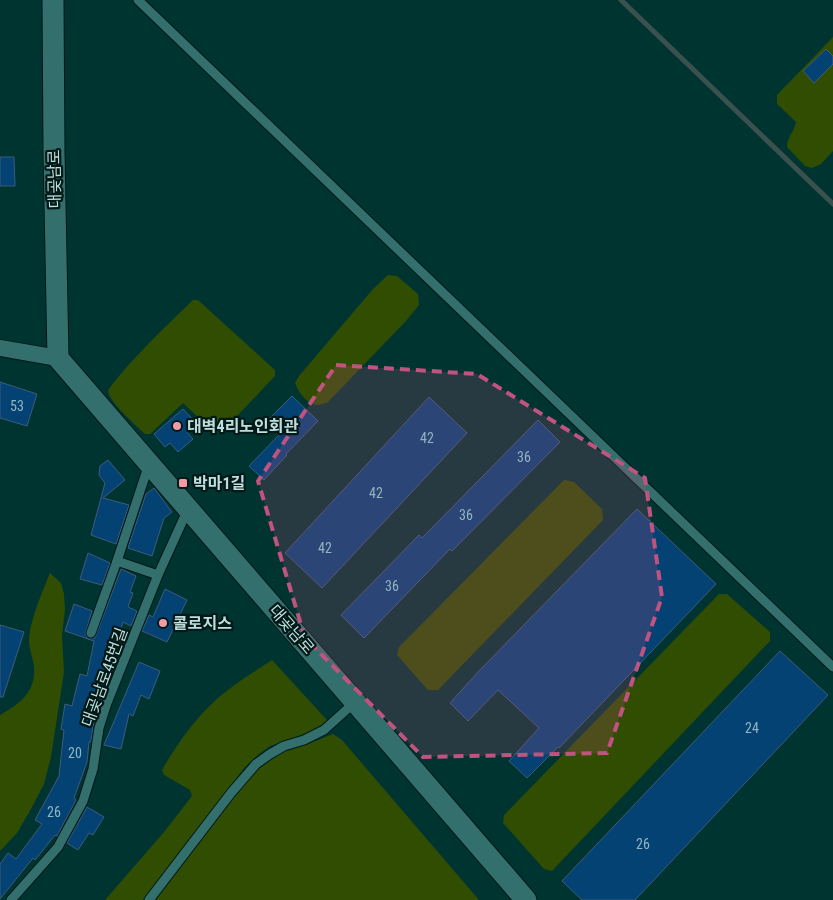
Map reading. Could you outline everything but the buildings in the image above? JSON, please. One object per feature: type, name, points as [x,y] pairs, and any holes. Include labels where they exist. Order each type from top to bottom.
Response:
[{"type":"street","name":"대곶남로","points":[[53,0],[58,358],[526,900]]},
{"type":"street","points":[[0,348],[58,358]]},
{"type":"lane","points":[[138,0],[833,667]]},
{"type":"lane","points":[[91,633],[149,464]]},
{"type":"lane","name":"대곶남로45번길","points":[[11,900],[58,848],[83,802],[93,769],[99,728],[107,703],[158,575],[188,509]]},
{"type":"lane","points":[[117,561],[158,575]]},
{"type":"lane","points":[[149,900],[235,788],[256,764],[284,746],[304,740],[324,730],[355,702]]},
{"type":"highlighted area","points":[[336,365],[477,374],[645,478],[662,597],[607,753],[423,757],[305,638],[258,481]]},
{"type":"green space","points":[[833,37],[833,151],[821,164],[812,168],[805,166],[787,147],[796,122],[777,104],[777,95]]},
{"type":"green space","points":[[388,275],[397,276],[418,294],[419,305],[327,403],[318,405],[311,403],[296,387],[295,383],[299,376],[373,289]]},
{"type":"green space","points":[[193,300],[198,300],[275,370],[275,376],[222,432],[215,433],[183,403],[150,434],[145,434],[118,407],[108,390],[138,355]]},
{"type":"green space","points":[[564,480],[574,482],[602,509],[603,520],[438,690],[428,690],[397,655],[399,647]]},
{"type":"green space","points":[[50,573],[61,583],[65,610],[62,635],[64,672],[51,757],[44,784],[31,809],[17,833],[0,851],[0,715],[20,702],[32,684],[34,667],[29,643],[30,632],[37,606]]},
{"type":"green space","points":[[719,594],[727,594],[770,632],[770,641],[552,871],[544,869],[503,823],[504,815]]},
{"type":"green space","points":[[272,660],[327,720],[326,723],[311,732],[270,746],[245,767],[143,900],[105,900],[164,832],[192,796],[190,790],[164,775],[162,770],[180,741],[218,698]]},
{"type":"green space","points":[[333,734],[342,740],[479,900],[155,900],[256,771],[279,754],[291,748]]},
{"type":"waterway","points":[[621,0],[833,204]]},
{"type":"place","name":"대벽4리노인회관","points":[[177,426]]},
{"type":"place","name":"박마1길","points":[[183,483]]},
{"type":"place","name":"콜로지스","points":[[163,623]]}]
